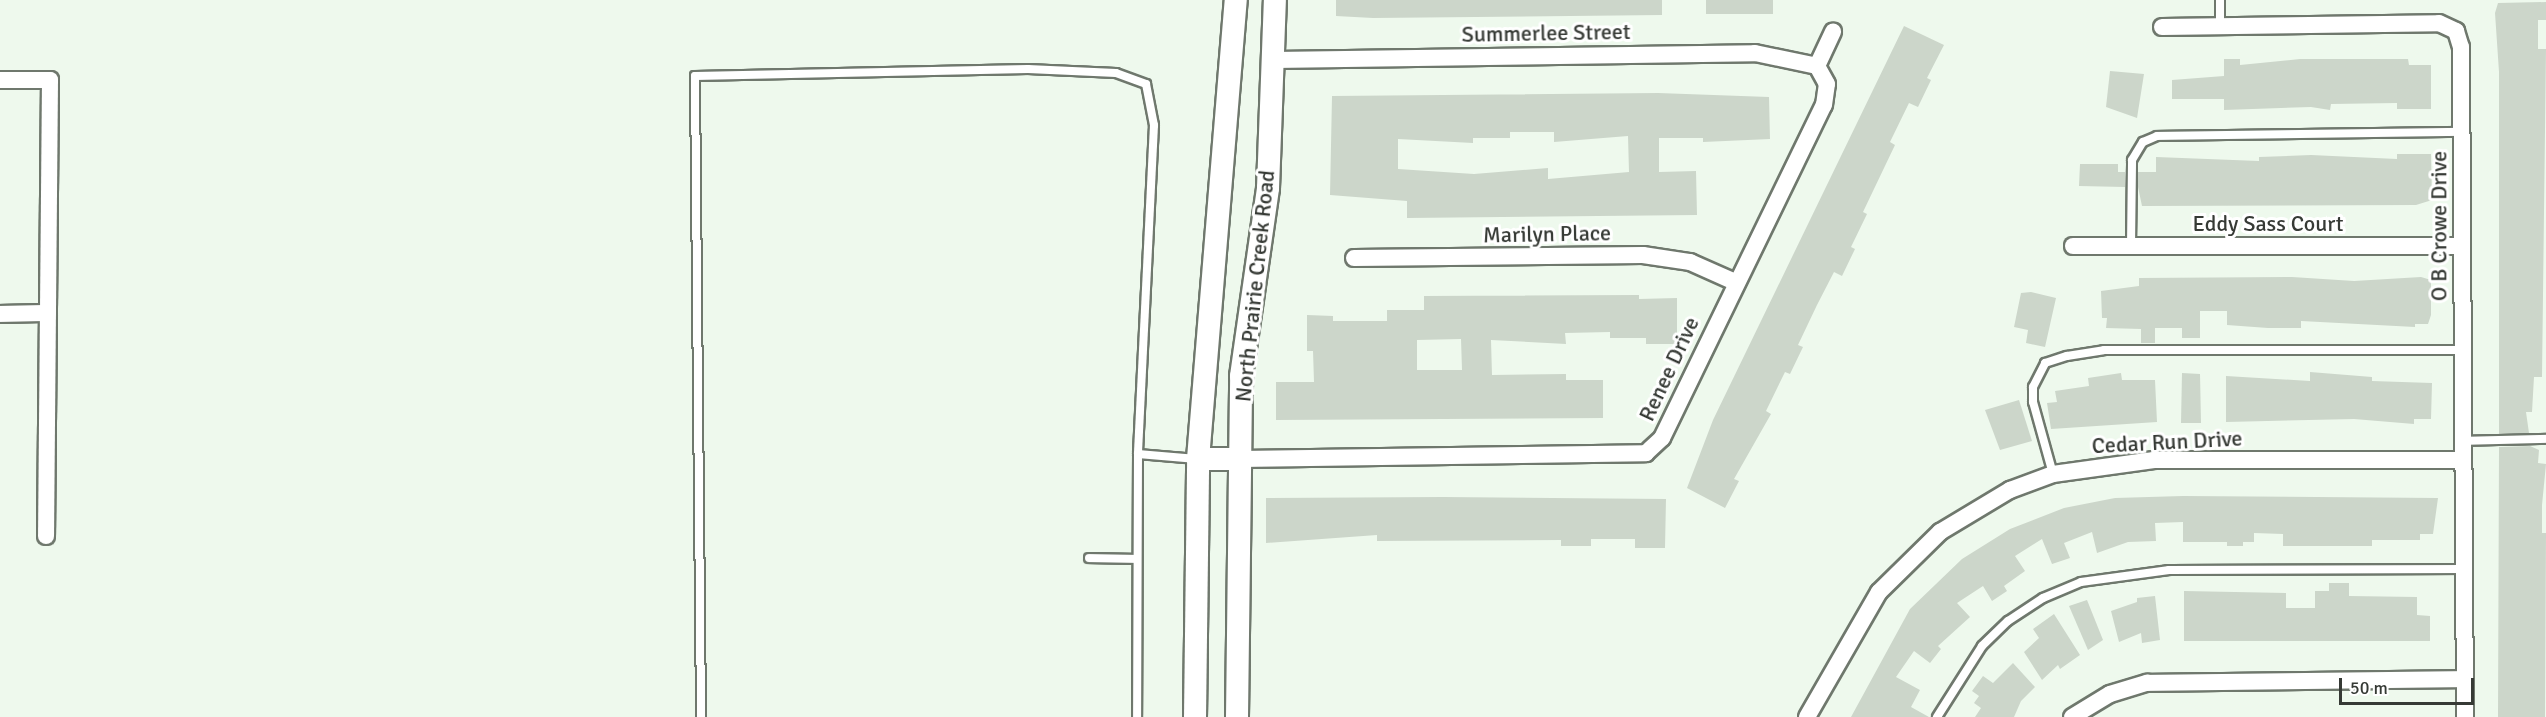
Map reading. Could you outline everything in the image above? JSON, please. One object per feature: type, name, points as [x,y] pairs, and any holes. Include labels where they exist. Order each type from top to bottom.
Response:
[{"type":"main road","name":"North Prairie Creek Road","points":[[1195,717],[1198,459],[1236,0]]},
{"type":"main road","name":"North Prairie Creek Road","points":[[1238,717],[1241,376],[1268,188],[1275,0]]},
{"type":"main road","points":[[1198,459],[1240,459]]},
{"type":"street","name":"O B Crowe Drive","points":[[2162,27],[2439,23],[2456,31],[2461,47],[2465,717]]},
{"type":"street","points":[[1817,66],[1833,32]]},
{"type":"street","name":"Summerlee Street","points":[[1274,60],[1755,53],[1817,66]]},
{"type":"street","name":"Renee Drive","points":[[1240,459],[1646,453],[1662,438],[1735,282],[1824,105],[1827,84],[1817,66]]},
{"type":"street","points":[[0,80],[50,80],[46,536]]},
{"type":"street","name":"Eddy Sass Court","points":[[2073,246],[2462,246]]},
{"type":"street","name":"Marilyn Place","points":[[1354,258],[1643,255],[1690,262],[1735,282]]},
{"type":"street","points":[[0,314],[48,313]]},
{"type":"street","name":"Cedar Run Drive","points":[[1808,717],[1879,592],[1906,562],[1976,509],[2053,474],[2154,460],[2462,460]]},
{"type":"street","points":[[2072,717],[2110,693],[2147,683],[2464,679]]},
{"type":"lane","points":[[2220,0],[2220,25]]},
{"type":"lane","points":[[701,717],[695,76],[1084,69],[1116,73],[1146,84],[1154,125],[1138,454],[1137,717]]},
{"type":"lane","points":[[2131,246],[2132,159],[2143,142],[2157,136],[2462,132]]},
{"type":"lane","points":[[2053,474],[2033,402],[2033,387],[2046,363],[2067,356],[2104,350],[2462,350]]},
{"type":"lane","points":[[2462,441],[2546,439]]},
{"type":"lane","points":[[1138,454],[1198,459]]},
{"type":"lane","points":[[1089,558],[1137,559]]},
{"type":"lane","points":[[1937,717],[1982,646],[2008,621],[2043,598],[2081,582],[2169,570],[2465,569]]},
{"type":"building","points":[[1336,0],[1662,0],[1662,15],[1373,18],[1336,16]]},
{"type":"building","points":[[1706,0],[1773,0],[1773,14],[1706,14]]},
{"type":"building","points":[[2546,2],[2546,20],[2538,20],[2538,49],[2546,49],[2542,377],[2534,377],[2532,412],[2526,412],[2529,433],[2499,434],[2499,72],[2495,13],[2498,3]]},
{"type":"building","points":[[1904,26],[1944,45],[1927,78],[1931,80],[1918,107],[1909,103],[1890,142],[1895,145],[1863,212],[1867,214],[1851,247],[1855,249],[1842,276],[1834,272],[1817,305],[1798,345],[1803,347],[1790,374],[1785,372],[1766,411],[1771,414],[1734,479],[1739,481],[1725,508],[1687,488],[1713,420]]},
{"type":"building","points":[[2224,59],[2240,59],[2240,65],[2300,59],[2408,59],[2409,65],[2431,65],[2431,109],[2397,109],[2397,103],[2331,104],[2330,110],[2311,107],[2224,110],[2224,99],[2172,99],[2172,80],[2224,76]]},
{"type":"building","points":[[2110,71],[2144,74],[2137,118],[2106,107]]},
{"type":"building","points":[[1658,93],[1769,97],[1770,139],[1703,142],[1703,138],[1659,138],[1659,172],[1696,171],[1697,215],[1407,218],[1407,201],[1330,195],[1332,96]],"holes":[[[1510,132],[1554,132],[1554,142],[1628,136],[1629,172],[1548,179],[1548,168],[1474,174],[1398,169],[1398,139],[1473,143],[1473,138],[1510,138]]]},
{"type":"building","points":[[2397,154],[2431,154],[2432,200],[2416,205],[2142,206],[2138,187],[2138,172],[2156,172],[2156,157],[2259,161],[2259,157],[2311,155],[2397,159]]},
{"type":"building","points":[[2080,164],[2118,164],[2118,172],[2125,172],[2125,187],[2079,186]]},
{"type":"building","points":[[2292,277],[2354,281],[2421,277],[2431,280],[2431,315],[2428,324],[2415,324],[2415,327],[2301,321],[2301,328],[2268,328],[2227,325],[2227,311],[2200,311],[2200,338],[2182,338],[2182,328],[2155,328],[2155,343],[2141,343],[2141,329],[2106,328],[2107,318],[2102,318],[2101,291],[2139,286],[2139,278]]},
{"type":"building","points":[[2031,292],[2056,298],[2045,347],[2026,343],[2028,330],[2014,327],[2021,293]]},
{"type":"building","points":[[1639,295],[1639,299],[1677,298],[1677,344],[1646,344],[1646,338],[1610,338],[1610,332],[1565,333],[1566,344],[1491,340],[1492,375],[1566,374],[1566,380],[1603,380],[1603,418],[1276,420],[1276,382],[1314,382],[1313,351],[1307,351],[1307,315],[1333,316],[1333,321],[1387,321],[1387,310],[1424,310],[1424,296]],"holes":[[[1461,339],[1462,370],[1417,370],[1417,340]]]},
{"type":"building","points":[[2310,372],[2372,377],[2372,381],[2432,383],[2431,419],[2414,419],[2414,424],[2354,419],[2226,422],[2226,376],[2310,381]]},
{"type":"building","points":[[2121,373],[2122,380],[2155,380],[2157,422],[2051,429],[2047,403],[2057,402],[2055,391],[2089,386],[2088,378]]},
{"type":"building","points":[[2182,373],[2200,374],[2201,423],[2181,423]]},
{"type":"building","points":[[2019,400],[2032,441],[2000,450],[1985,410]]},
{"type":"building","points":[[2530,446],[2539,450],[2538,463],[2546,464],[2542,505],[2542,533],[2546,533],[2545,717],[2498,717],[2499,447]]},
{"type":"building","points":[[2183,496],[2438,498],[2433,534],[2420,534],[2420,540],[2372,540],[2372,546],[2283,546],[2283,534],[2254,533],[2254,542],[2243,542],[2243,546],[2227,546],[2227,542],[2183,542],[2183,522],[2155,523],[2156,541],[2128,542],[2097,553],[2092,532],[2064,543],[2070,558],[2052,564],[2042,539],[2015,556],[2025,571],[2004,586],[2007,591],[1992,601],[1983,586],[1957,603],[1970,617],[1938,646],[1941,649],[1930,663],[1914,651],[1896,677],[1920,690],[1911,707],[1929,717],[1851,717],[1910,609],[1962,559],[2010,529],[2064,508],[2115,498]]},
{"type":"building","points":[[1266,498],[1666,499],[1665,548],[1635,548],[1635,539],[1591,539],[1591,546],[1561,546],[1561,540],[1377,541],[1377,535],[1266,543]]},
{"type":"building","points":[[2329,583],[2349,583],[2349,596],[2417,597],[2417,615],[2430,616],[2430,641],[2184,641],[2184,591],[2286,593],[2286,608],[2315,608],[2315,591],[2329,591]]},
{"type":"building","points":[[2155,596],[2160,640],[2142,643],[2141,633],[2119,642],[2111,611],[2137,602],[2137,598]]},
{"type":"building","points":[[2087,600],[2103,640],[2088,650],[2069,606]]},
{"type":"building","points":[[2054,614],[2080,655],[2060,669],[2058,665],[2042,680],[2024,652],[2039,638],[2033,629]]},
{"type":"building","points":[[2013,663],[2035,687],[2021,701],[2014,717],[1975,717],[1981,708],[1974,703],[1979,696],[1972,691],[1983,676],[1993,683]]}]
